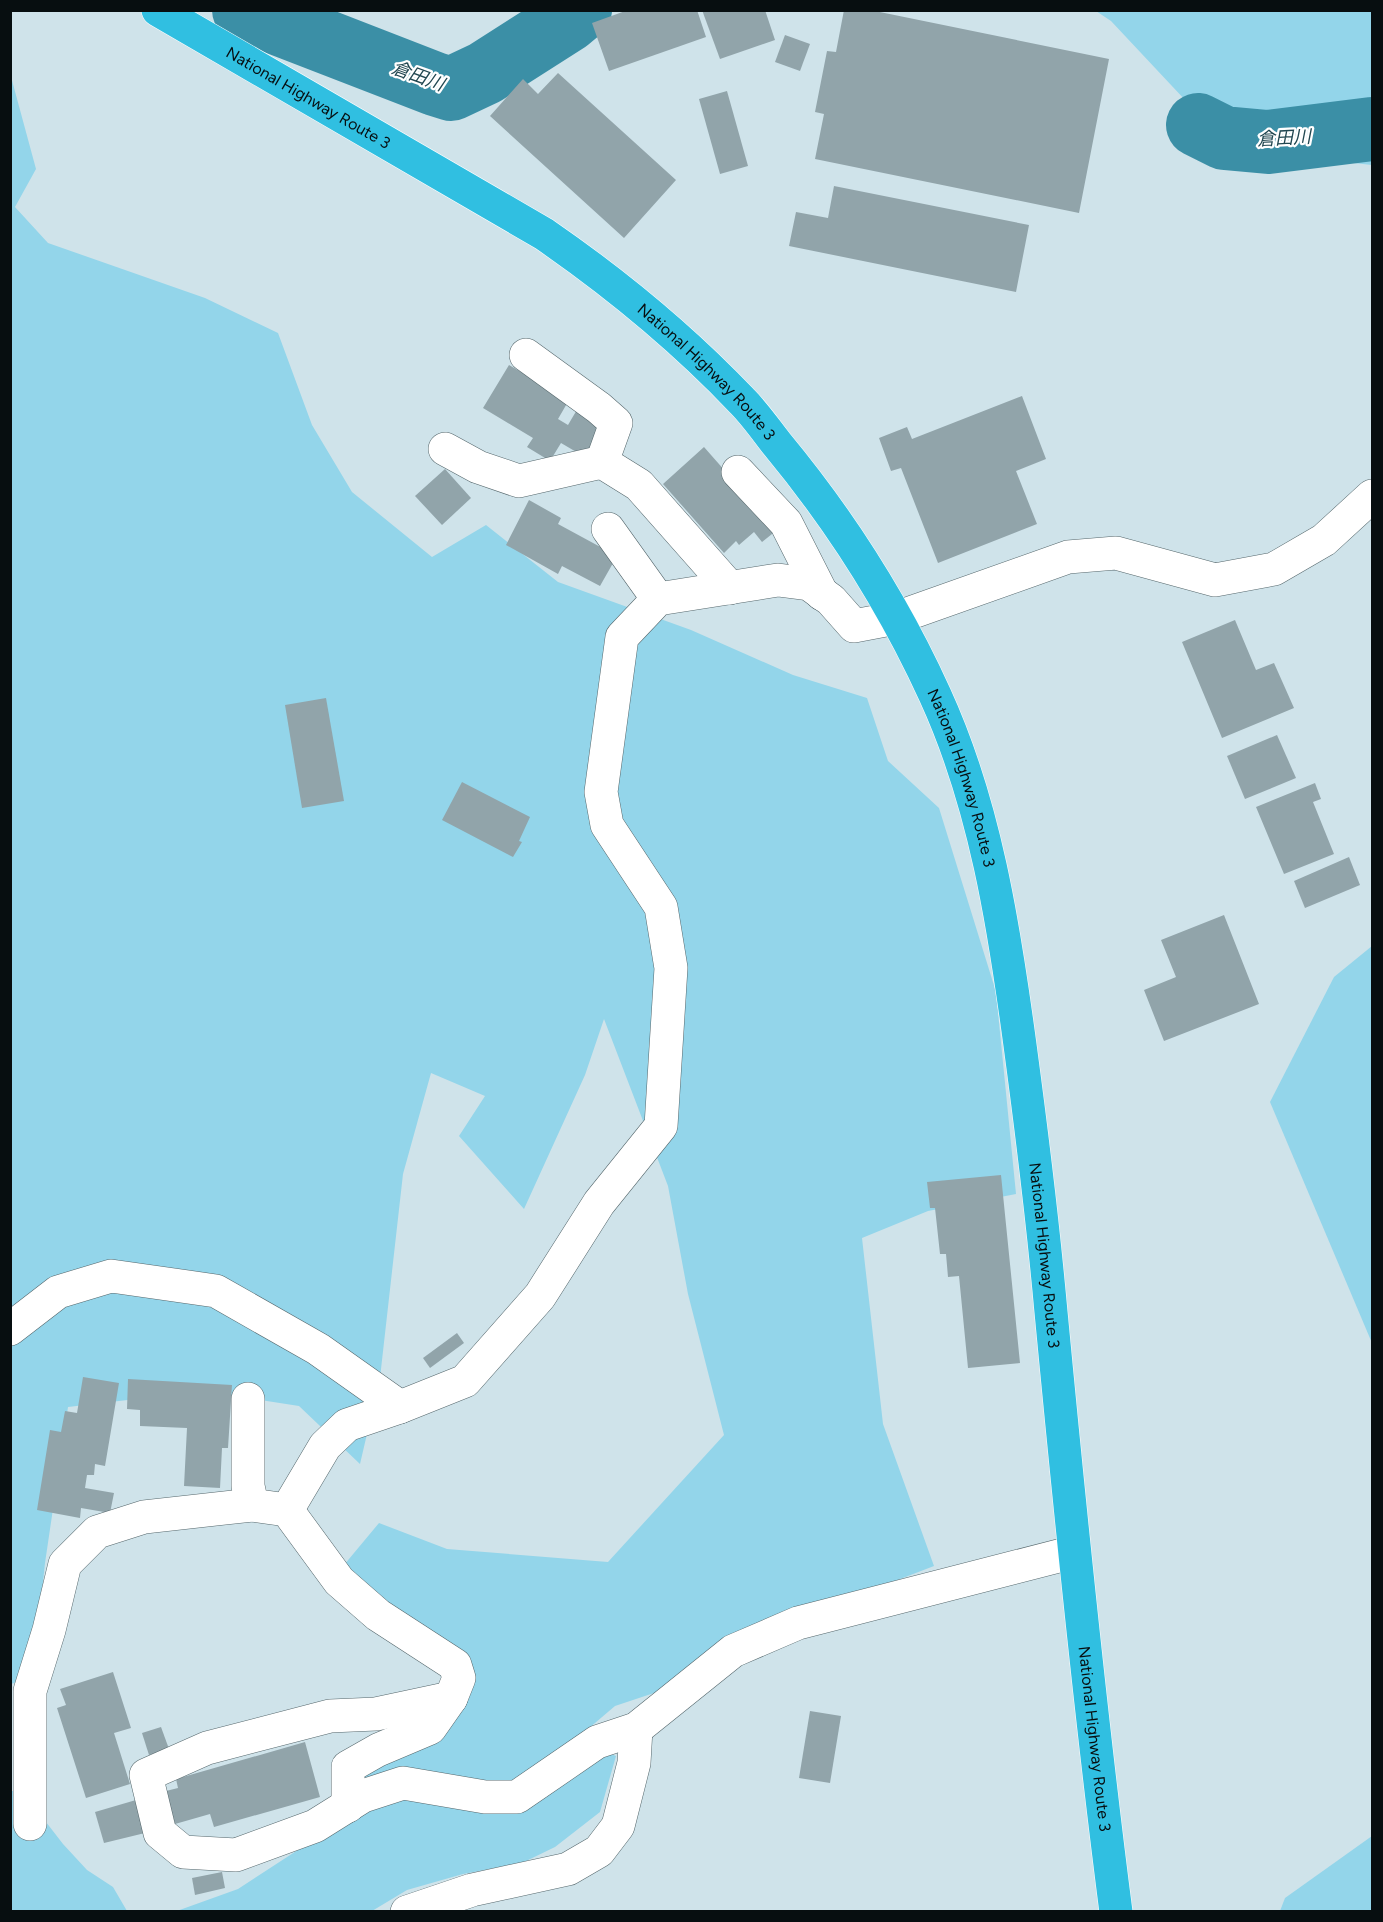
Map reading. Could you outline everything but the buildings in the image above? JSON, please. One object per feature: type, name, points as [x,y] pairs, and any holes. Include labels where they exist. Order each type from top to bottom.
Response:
[{"type":"highway","name":"National Highway Route 3","points":[[158,10],[544,234],[590,265],[673,334],[744,404],[803,476],[864,563],[896,618],[936,696],[966,776],[995,884],[1015,1002],[1039,1182],[1074,1552],[1116,1911]]},
{"type":"street","points":[[526,355],[616,423],[602,462]]},
{"type":"street","points":[[445,449],[478,467],[519,481],[602,462],[639,485],[730,588]]},
{"type":"street","points":[[738,472],[786,523],[822,594]]},
{"type":"street","points":[[287,1510],[325,1446],[347,1425],[465,1381],[540,1296],[598,1203],[661,1126],[671,968],[661,907],[607,825],[602,792],[622,638],[658,599],[778,580],[809,584],[831,600],[854,626],[896,618],[1068,557],[1116,553],[1215,580],[1274,569],[1324,540],[1372,496]]},
{"type":"street","points":[[608,530],[658,599]]},
{"type":"street","points":[[10,1329],[58,1292],[111,1276],[216,1291],[318,1349],[400,1407]]},
{"type":"street","points":[[248,1399],[248,1486],[252,1505]]},
{"type":"street","points":[[30,1824],[30,1691],[49,1630],[65,1564],[97,1532],[144,1517],[252,1505],[287,1510],[339,1581],[378,1615],[455,1665],[459,1678],[451,1698],[430,1728],[378,1750],[348,1767],[348,1806]]},
{"type":"street","points":[[451,1698],[376,1714],[330,1716],[207,1748],[146,1775],[160,1833],[183,1852],[236,1855],[315,1826],[363,1796],[403,1784],[485,1797],[517,1797],[597,1742],[636,1729],[734,1651],[798,1623],[1074,1552]]},
{"type":"street","points":[[407,1911],[472,1890],[568,1869],[599,1851],[618,1826],[634,1763],[636,1729]]},
{"type":"shaded area","points":[[1096,11],[1372,11],[1372,165],[1232,150],[1111,21]]},
{"type":"shaded area","points":[[10,73],[36,169],[15,207],[48,243],[205,298],[278,333],[312,425],[352,492],[432,557],[486,525],[558,582],[691,630],[793,675],[867,698],[888,761],[939,808],[996,992],[1016,1194],[928,1211],[862,1238],[883,1424],[934,1566],[775,1627],[666,1689],[615,1706],[548,1763],[516,1784],[356,1781],[464,1698],[388,1608],[344,1565],[379,1523],[447,1549],[608,1562],[724,1435],[688,1294],[668,1186],[604,1019],[585,1075],[524,1209],[459,1136],[485,1096],[431,1073],[403,1174],[380,1378],[360,1464],[299,1406],[204,1391],[68,1407],[40,1611],[20,1681],[11,1684]]},
{"type":"shaded area","points":[[1372,946],[1372,1343],[1270,1102],[1334,977]]},
{"type":"shaded area","points":[[601,1750],[616,1756],[600,1812],[555,1847],[522,1863],[463,1874],[407,1890],[372,1911],[174,1912],[238,1889],[364,1807],[401,1795],[482,1809]]},
{"type":"shaded area","points":[[11,1791],[22,1791],[63,1844],[87,1870],[113,1887],[127,1911],[11,1912]]},
{"type":"shaded area","points":[[1372,1836],[1372,1911],[1280,1911],[1285,1898]]},
{"type":"waterway","name":"倉田川","points":[[244,10],[451,89],[485,73],[580,10]]},
{"type":"waterway","name":"倉田川","points":[[1198,125],[1224,138],[1268,142],[1372,129]]}]
